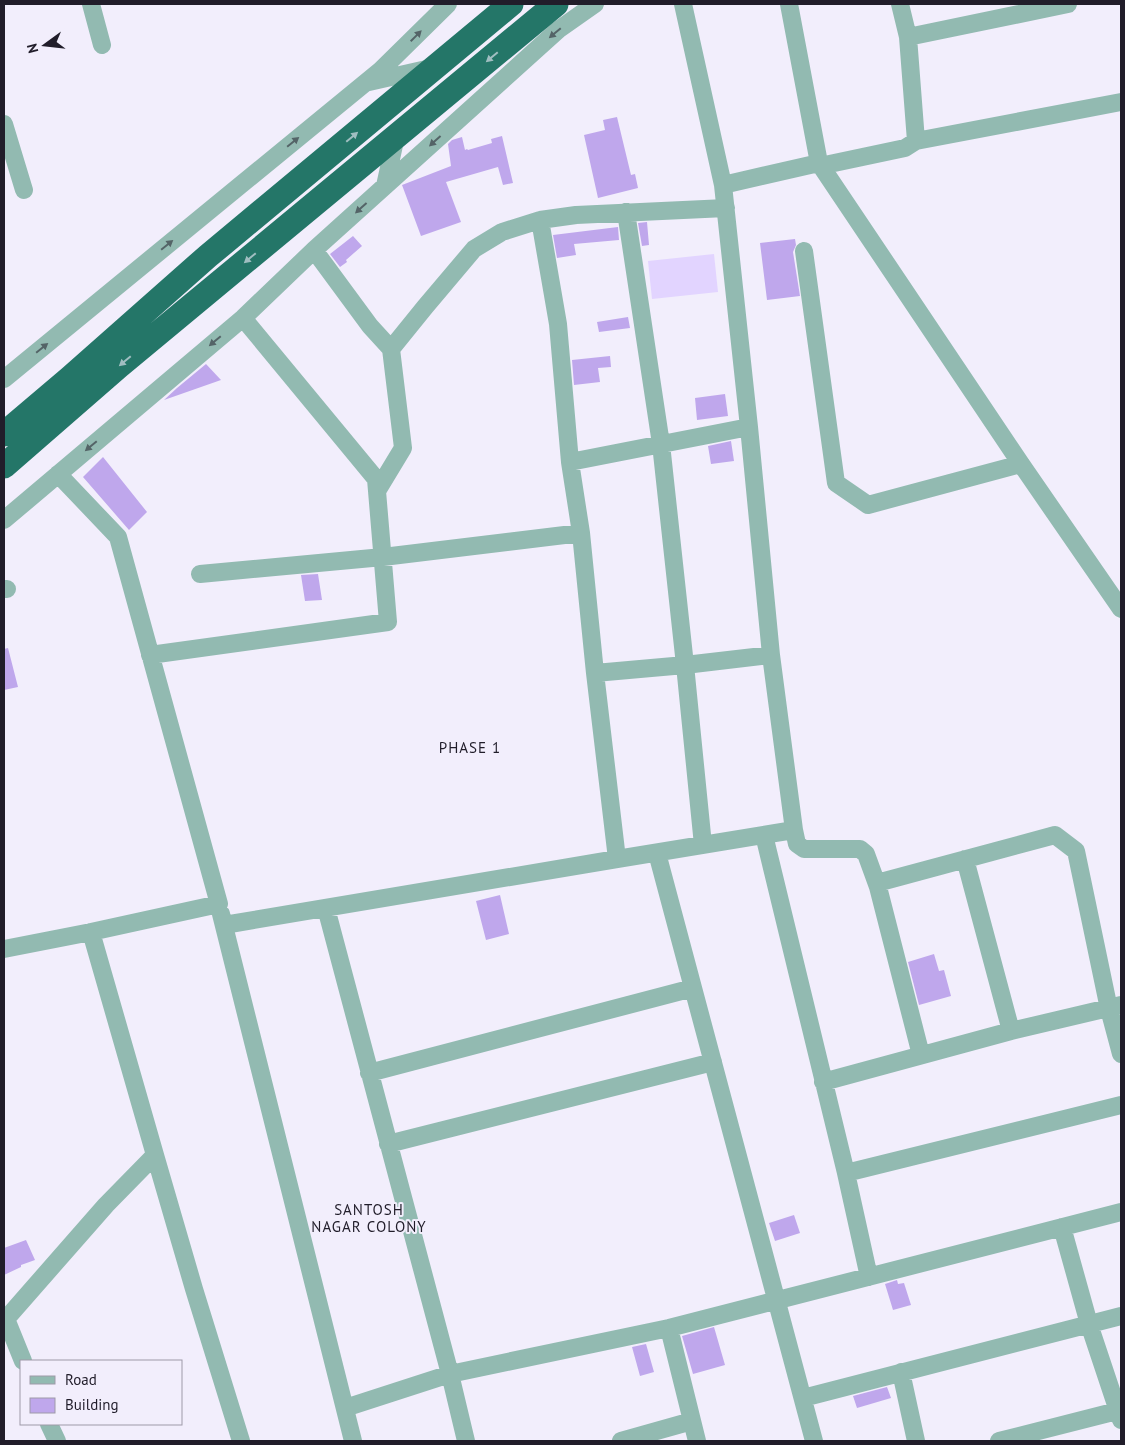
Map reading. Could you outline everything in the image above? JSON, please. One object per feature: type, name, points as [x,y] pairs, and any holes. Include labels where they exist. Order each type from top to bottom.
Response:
[{"type":"highway","points":[[4,434],[208,256],[511,4]]},
{"type":"highway","points":[[4,466],[120,365],[556,4]]},
{"type":"street","points":[[91,4],[102,45]]},
{"type":"street","points":[[4,379],[366,83],[448,4]]},
{"type":"street","points":[[4,520],[243,318],[314,250],[558,30],[595,4]]},
{"type":"street","points":[[683,4],[723,185],[771,655],[797,844],[804,848],[860,849],[866,854],[878,888],[921,1055]]},
{"type":"street","points":[[789,4],[820,165],[1121,610]]},
{"type":"street","points":[[900,4],[908,37],[916,141]]},
{"type":"street","points":[[908,37],[1068,4]]},
{"type":"street","points":[[366,83],[437,66]]},
{"type":"street","points":[[723,185],[905,148],[916,141],[1121,102]]},
{"type":"street","points":[[4,124],[24,190]]},
{"type":"street","points":[[385,186],[396,136]]},
{"type":"street","points":[[391,349],[474,249],[502,232],[540,220],[576,215],[726,208]]},
{"type":"street","points":[[626,212],[661,444],[686,665],[703,845]]},
{"type":"street","points":[[540,220],[558,324],[570,462],[581,532],[595,673],[617,859]]},
{"type":"street","points":[[314,250],[370,326],[391,349],[403,448],[377,491]]},
{"type":"street","points":[[804,251],[836,483],[868,506],[1021,464]]},
{"type":"street","points":[[150,655],[388,622],[376,479],[243,318]]},
{"type":"street","points":[[570,462],[749,427]]},
{"type":"street","points":[[58,474],[118,537],[219,904],[353,1441]]},
{"type":"street","points":[[200,574],[383,557],[581,532]]},
{"type":"street","points":[[595,673],[771,655]]},
{"type":"street","points":[[224,925],[794,830]]},
{"type":"street","points":[[764,835],[846,1173],[869,1277]]},
{"type":"street","points":[[878,888],[877,883],[1055,835],[1076,850],[1115,1007],[1121,1054]]},
{"type":"street","points":[[657,853],[814,1441]]},
{"type":"street","points":[[965,860],[1011,1030]]},
{"type":"street","points":[[4,949],[219,904]]},
{"type":"street","points":[[326,908],[450,1374],[466,1441]]},
{"type":"street","points":[[91,932],[194,1288],[241,1441]]},
{"type":"street","points":[[369,1073],[693,988]]},
{"type":"street","points":[[823,1082],[1011,1030],[1115,1007]]},
{"type":"street","points":[[388,1144],[713,1062]]},
{"type":"street","points":[[846,1173],[1121,1105]]},
{"type":"street","points":[[23,1360],[4,1319],[106,1205],[155,1154]]},
{"type":"street","points":[[345,1408],[450,1374],[669,1328],[1121,1212]]},
{"type":"street","points":[[999,1441],[1121,1414],[1090,1324],[1062,1228]]},
{"type":"street","points":[[803,1398],[1121,1316]]},
{"type":"street","points":[[669,1328],[697,1441]]},
{"type":"street","points":[[901,1372],[916,1441]]},
{"type":"street","points":[[621,1441],[692,1421]]},
{"type":"street","points":[[49,1425],[57,1441]]},
{"type":"shaded area","points":[[714,254],[718,292],[652,299],[648,261]]},
{"type":"building","points":[[617,117],[631,175],[635,174],[638,188],[598,198],[584,135],[605,130],[603,120]]},
{"type":"building","points":[[502,136],[513,183],[503,185],[498,167],[446,182],[461,222],[421,236],[402,185],[451,166],[448,144],[452,140],[462,137],[465,150],[468,150],[492,143],[491,139]]},
{"type":"building","points":[[647,222],[649,245],[642,246],[638,223]]},
{"type":"building","points":[[618,227],[619,240],[574,244],[576,255],[557,258],[553,235]]},
{"type":"building","points":[[353,236],[362,246],[340,267],[330,254]]},
{"type":"building","points":[[795,239],[796,245],[793,252],[800,296],[767,300],[760,243]]},
{"type":"building","points":[[628,317],[630,328],[599,332],[597,322]]},
{"type":"building","points":[[610,356],[611,367],[598,368],[600,382],[574,385],[572,360]]},
{"type":"building","points":[[206,364],[221,380],[164,400],[177,388]]},
{"type":"building","points":[[725,394],[728,416],[697,420],[695,398]]},
{"type":"building","points":[[731,441],[734,461],[711,464],[708,446]]},
{"type":"building","points":[[103,457],[147,512],[129,530],[83,477]]},
{"type":"building","points":[[318,574],[322,600],[305,601],[301,575]]},
{"type":"building","points":[[8,648],[18,687],[4,690],[4,649]]},
{"type":"building","points":[[500,895],[509,934],[486,940],[476,901]]},
{"type":"building","points":[[934,954],[939,971],[944,970],[951,996],[919,1005],[908,962]]},
{"type":"building","points":[[794,1215],[800,1233],[775,1241],[769,1223]]},
{"type":"building","points":[[26,1240],[35,1260],[21,1265],[21,1267],[4,1275],[4,1248]]},
{"type":"building","points":[[897,1280],[898,1284],[904,1283],[911,1305],[893,1310],[885,1284]]},
{"type":"building","points":[[714,1327],[725,1365],[693,1374],[682,1336]]},
{"type":"building","points":[[646,1344],[654,1372],[640,1376],[632,1347]]},
{"type":"building","points":[[887,1387],[891,1398],[857,1408],[853,1396]]},
{"type":"district","name":"PHASE 1","points":[[470,748]]},
{"type":"district","name":"SANTOSH NAGAR COLONY","points":[[369,1218]]}]
